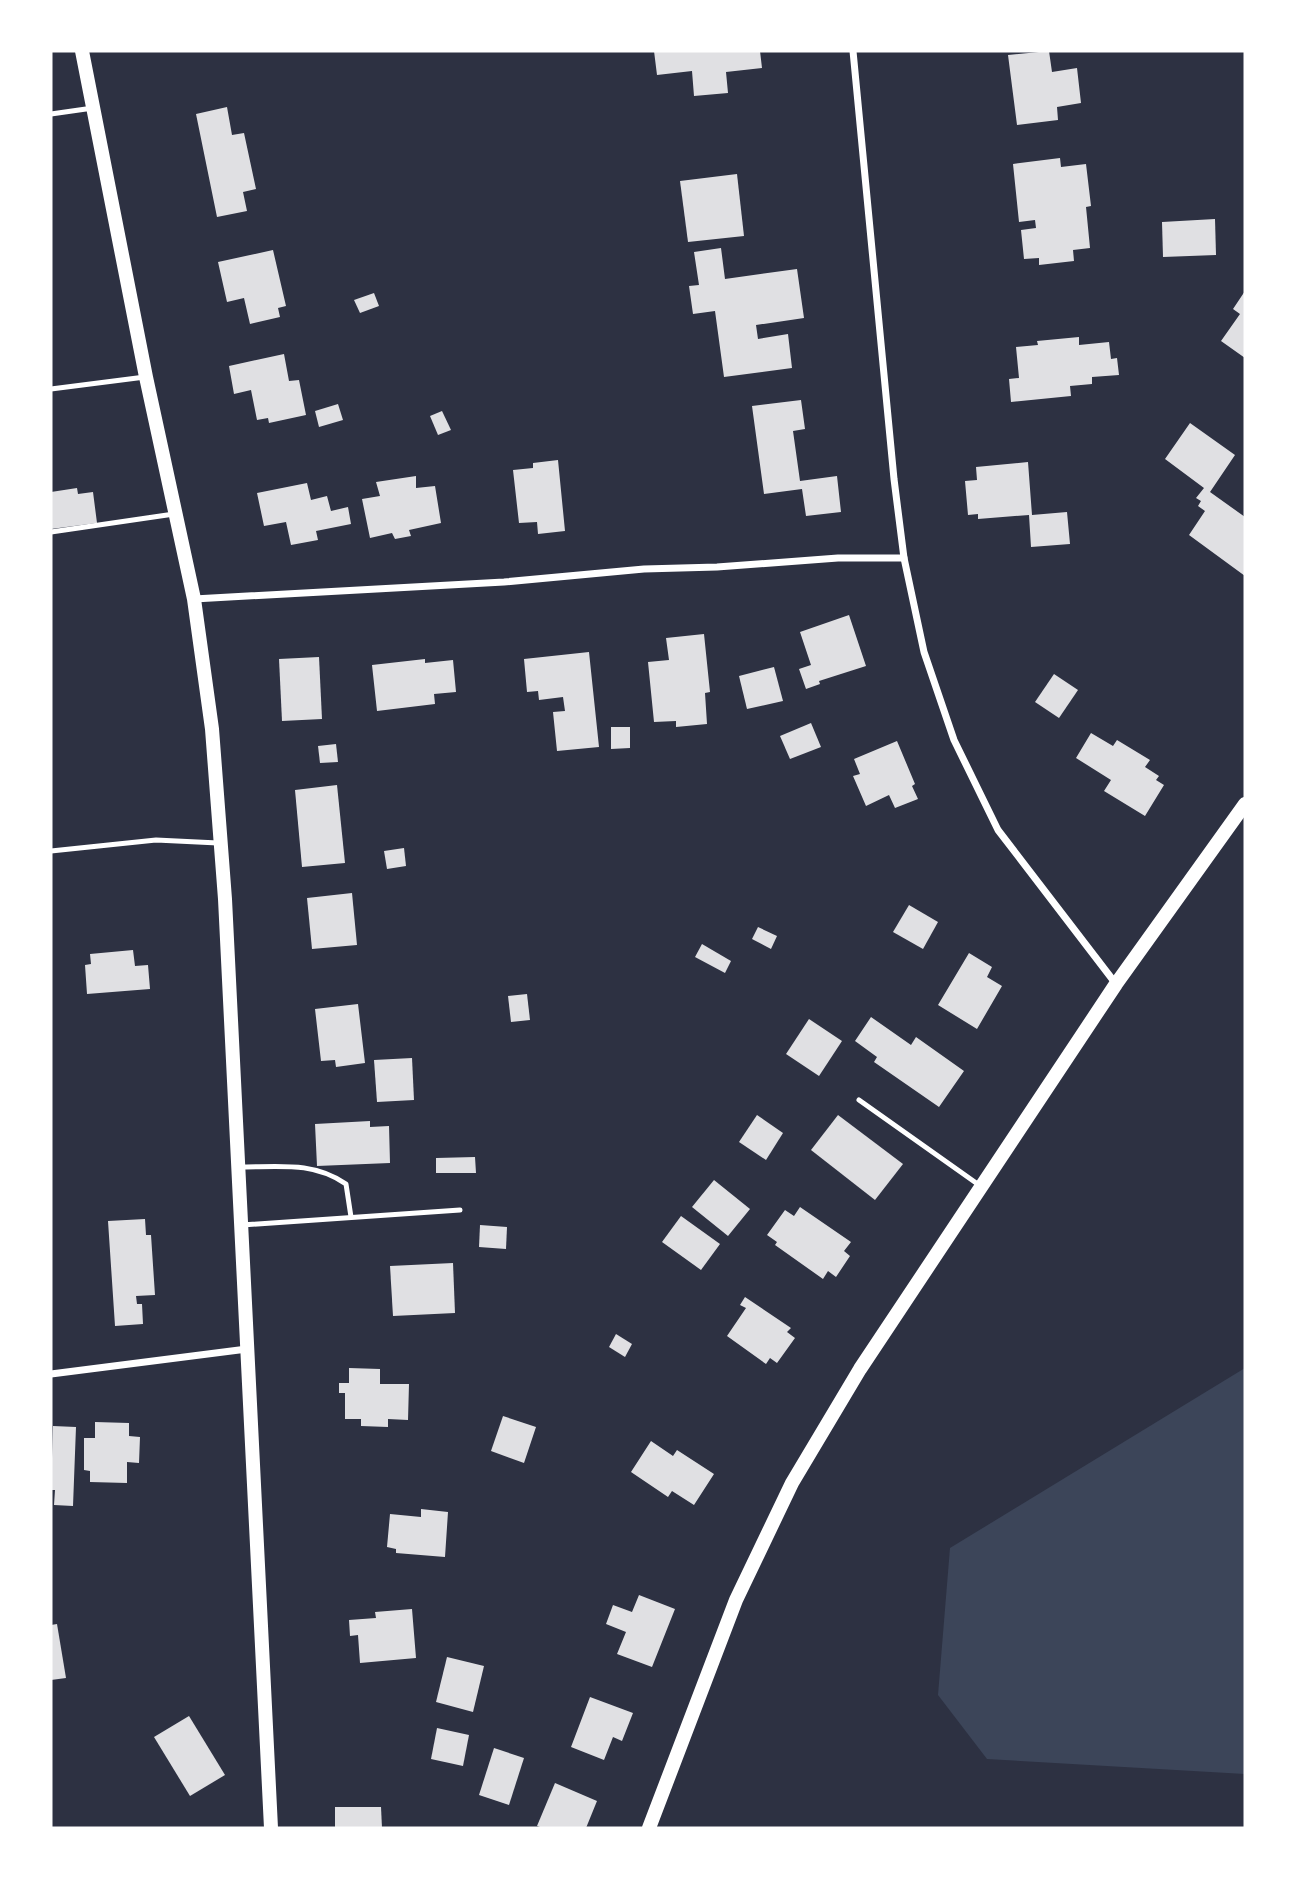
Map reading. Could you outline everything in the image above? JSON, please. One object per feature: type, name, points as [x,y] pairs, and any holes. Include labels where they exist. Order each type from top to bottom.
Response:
[{"type":"main road","points":[[82,51],[146,377],[194,599],[212,729],[239,1167],[271,1828]]},
{"type":"main road","points":[[649,1828],[736,1600],[792,1483],[860,1369],[1116,984],[1245,804]]},
{"type":"street","points":[[853,51],[894,480],[904,558],[923,652],[954,740],[998,830],[1116,984]]},
{"type":"street","points":[[194,599],[504,582],[644,569],[717,567],[838,558],[904,558]]},
{"type":"street","points":[[51,1374],[248,1349]]},
{"type":"lane","points":[[51,114],[94,108]]},
{"type":"lane","points":[[51,389],[146,377]]},
{"type":"lane","points":[[51,532],[177,514]]},
{"type":"lane","points":[[51,851],[156,840],[221,843]]},
{"type":"lane","points":[[859,1100],[981,1187]]},
{"type":"lane","points":[[239,1167],[311,1168],[330,1173],[346,1184],[351,1217]]},
{"type":"lane","points":[[242,1225],[460,1210]]},
{"type":"shaded area","points":[[1245,1368],[1245,1774],[987,1759],[938,1695],[950,1548]]},
{"type":"building","points":[[654,51],[760,51],[762,68],[726,72],[728,93],[694,96],[692,71],[657,75]]},
{"type":"building","points":[[1049,51],[1052,72],[1077,68],[1081,103],[1057,107],[1058,120],[1017,125],[1008,55]]},
{"type":"building","points":[[227,107],[232,135],[244,133],[256,189],[243,192],[247,211],[217,217],[196,114]]},
{"type":"building","points":[[1060,158],[1061,167],[1086,164],[1091,206],[1086,207],[1090,248],[1073,250],[1074,261],[1039,265],[1039,258],[1024,259],[1021,230],[1036,228],[1035,220],[1019,222],[1013,164]]},
{"type":"building","points":[[737,174],[744,236],[688,242],[680,181]]},
{"type":"building","points":[[1215,219],[1216,255],[1163,257],[1162,222]]},
{"type":"building","points":[[721,248],[725,279],[797,269],[804,318],[756,325],[758,339],[788,334],[792,368],[724,377],[715,311],[693,314],[689,286],[699,285],[694,252]]},
{"type":"building","points":[[273,250],[286,306],[278,308],[280,317],[250,324],[244,298],[227,302],[218,262]]},
{"type":"building","points":[[1245,291],[1245,358],[1221,341],[1240,314],[1233,309]]},
{"type":"building","points":[[374,293],[379,306],[360,313],[354,300]]},
{"type":"building","points":[[1079,337],[1079,345],[1109,342],[1111,359],[1117,358],[1119,375],[1092,377],[1092,384],[1070,386],[1071,396],[1011,402],[1009,379],[1019,378],[1016,347],[1038,345],[1037,341]]},
{"type":"building","points":[[284,354],[289,381],[299,380],[306,415],[269,423],[268,418],[257,420],[251,390],[234,394],[229,366]]},
{"type":"building","points":[[801,400],[805,429],[793,431],[800,481],[837,476],[841,512],[806,516],[802,489],[764,494],[752,406]]},
{"type":"building","points":[[338,404],[343,420],[319,427],[315,411]]},
{"type":"building","points":[[442,411],[451,430],[438,435],[430,416]]},
{"type":"building","points":[[1190,423],[1235,455],[1210,492],[1245,517],[1245,576],[1189,535],[1205,511],[1198,506],[1201,501],[1196,498],[1204,488],[1165,459]]},
{"type":"building","points":[[558,460],[565,531],[538,534],[537,522],[519,523],[513,470],[533,468],[533,463]]},
{"type":"building","points":[[1028,462],[1032,515],[1067,512],[1070,544],[1031,547],[1029,515],[978,519],[978,514],[968,515],[965,481],[977,480],[976,467]]},
{"type":"building","points":[[416,476],[416,488],[435,486],[441,523],[409,530],[411,536],[395,539],[392,533],[370,538],[362,499],[380,496],[376,482]]},
{"type":"building","points":[[307,483],[311,500],[327,496],[331,511],[348,507],[351,524],[316,531],[318,540],[291,545],[286,522],[264,526],[257,493]]},
{"type":"building","points":[[77,488],[78,494],[93,492],[97,523],[51,529],[51,492]]},
{"type":"building","points":[[849,615],[866,666],[819,681],[820,684],[806,689],[799,669],[811,665],[800,632]]},
{"type":"building","points":[[704,634],[710,692],[705,693],[707,724],[676,727],[676,721],[654,722],[648,662],[669,660],[666,638]]},
{"type":"building","points":[[589,652],[599,747],[557,751],[553,712],[565,711],[563,697],[539,700],[538,691],[527,692],[524,659]]},
{"type":"building","points":[[319,657],[322,719],[282,721],[279,659]]},
{"type":"building","points":[[425,659],[425,663],[453,660],[456,692],[434,694],[435,704],[377,711],[372,665]]},
{"type":"building","points":[[774,667],[783,701],[747,709],[739,676]]},
{"type":"building","points":[[1054,674],[1078,690],[1059,718],[1035,702]]},
{"type":"building","points":[[811,723],[821,747],[790,759],[780,736]]},
{"type":"building","points":[[611,727],[630,727],[630,748],[611,749]]},
{"type":"building","points":[[1091,733],[1113,746],[1117,740],[1150,760],[1145,767],[1159,776],[1156,780],[1164,785],[1145,816],[1104,791],[1111,780],[1076,758]]},
{"type":"building","points":[[897,741],[915,784],[912,786],[918,799],[895,808],[889,795],[866,806],[853,776],[860,774],[854,759]]},
{"type":"building","points":[[336,744],[338,762],[320,763],[318,746]]},
{"type":"building","points":[[337,785],[345,863],[302,867],[295,790]]},
{"type":"building","points":[[404,848],[406,866],[387,869],[384,851]]},
{"type":"building","points":[[352,893],[357,945],[312,949],[307,898]]},
{"type":"building","points":[[909,905],[938,922],[923,949],[893,932]]},
{"type":"building","points":[[758,927],[777,936],[771,949],[752,939]]},
{"type":"building","points":[[702,944],[731,961],[725,973],[695,957]]},
{"type":"building","points":[[133,950],[135,966],[148,965],[150,989],[87,994],[85,965],[91,964],[90,954]]},
{"type":"building","points":[[969,953],[992,967],[987,977],[1002,986],[977,1029],[938,1005]]},
{"type":"building","points":[[527,994],[530,1020],[511,1022],[508,996]]},
{"type":"building","points":[[358,1004],[365,1063],[336,1067],[335,1060],[321,1061],[315,1009]]},
{"type":"building","points":[[871,1017],[911,1045],[916,1037],[964,1071],[939,1107],[874,1062],[877,1057],[855,1041]]},
{"type":"building","points":[[809,1019],[842,1041],[819,1076],[786,1054]]},
{"type":"building","points":[[412,1058],[414,1100],[377,1102],[374,1060]]},
{"type":"building","points":[[757,1115],[783,1133],[766,1160],[739,1142]]},
{"type":"building","points":[[838,1115],[903,1164],[875,1200],[811,1150]]},
{"type":"building","points":[[370,1121],[370,1127],[389,1126],[390,1163],[317,1166],[315,1124]]},
{"type":"building","points":[[475,1157],[476,1173],[436,1173],[436,1158]]},
{"type":"building","points":[[714,1180],[750,1209],[728,1236],[692,1207]]},
{"type":"building","points":[[800,1207],[851,1242],[844,1251],[850,1256],[836,1277],[828,1271],[823,1279],[775,1245],[777,1242],[767,1235],[785,1210],[794,1216]]},
{"type":"building","points":[[681,1216],[720,1244],[701,1270],[662,1242]]},
{"type":"building","points":[[145,1219],[146,1235],[151,1235],[155,1295],[136,1296],[137,1304],[142,1304],[143,1324],[115,1326],[108,1221]]},
{"type":"building","points":[[480,1225],[507,1227],[506,1249],[479,1247]]},
{"type":"building","points":[[453,1263],[455,1313],[393,1316],[390,1266]]},
{"type":"building","points":[[745,1297],[791,1328],[787,1332],[795,1338],[777,1363],[770,1358],[766,1364],[727,1336],[746,1308],[740,1305]]},
{"type":"building","points":[[616,1334],[632,1344],[625,1357],[609,1347]]},
{"type":"building","points":[[349,1368],[380,1369],[380,1384],[409,1384],[408,1420],[388,1419],[388,1427],[361,1426],[361,1419],[345,1419],[345,1393],[339,1393],[339,1383],[349,1383]]},
{"type":"building","points":[[503,1416],[536,1427],[524,1463],[491,1451]]},
{"type":"building","points":[[95,1422],[129,1423],[129,1436],[140,1437],[139,1463],[127,1462],[127,1483],[90,1482],[90,1471],[84,1470],[84,1438],[95,1438]]},
{"type":"building","points":[[53,1426],[76,1427],[73,1506],[54,1505],[55,1490],[51,1490]]},
{"type":"building","points":[[651,1441],[673,1456],[677,1450],[714,1474],[694,1505],[672,1491],[668,1497],[631,1472]]},
{"type":"building","points":[[421,1509],[448,1512],[445,1557],[396,1553],[396,1549],[387,1547],[390,1514],[421,1517]]},
{"type":"building","points":[[639,1595],[675,1609],[652,1667],[617,1654],[626,1632],[606,1624],[613,1605],[632,1612]]},
{"type":"building","points":[[412,1609],[416,1658],[360,1663],[358,1635],[350,1636],[349,1620],[376,1618],[375,1612]]},
{"type":"building","points":[[57,1624],[66,1678],[51,1680],[51,1625]]},
{"type":"building","points":[[447,1657],[484,1666],[473,1712],[436,1702]]},
{"type":"building","points":[[590,1697],[633,1713],[622,1741],[613,1737],[604,1760],[571,1747]]},
{"type":"building","points":[[189,1716],[225,1775],[190,1796],[154,1737]]},
{"type":"building","points":[[437,1728],[469,1735],[463,1766],[431,1759]]},
{"type":"building","points":[[494,1748],[524,1758],[509,1805],[479,1795]]},
{"type":"building","points":[[555,1783],[597,1801],[586,1828],[537,1826]]},
{"type":"building","points":[[335,1807],[381,1807],[382,1828],[335,1828]]}]
